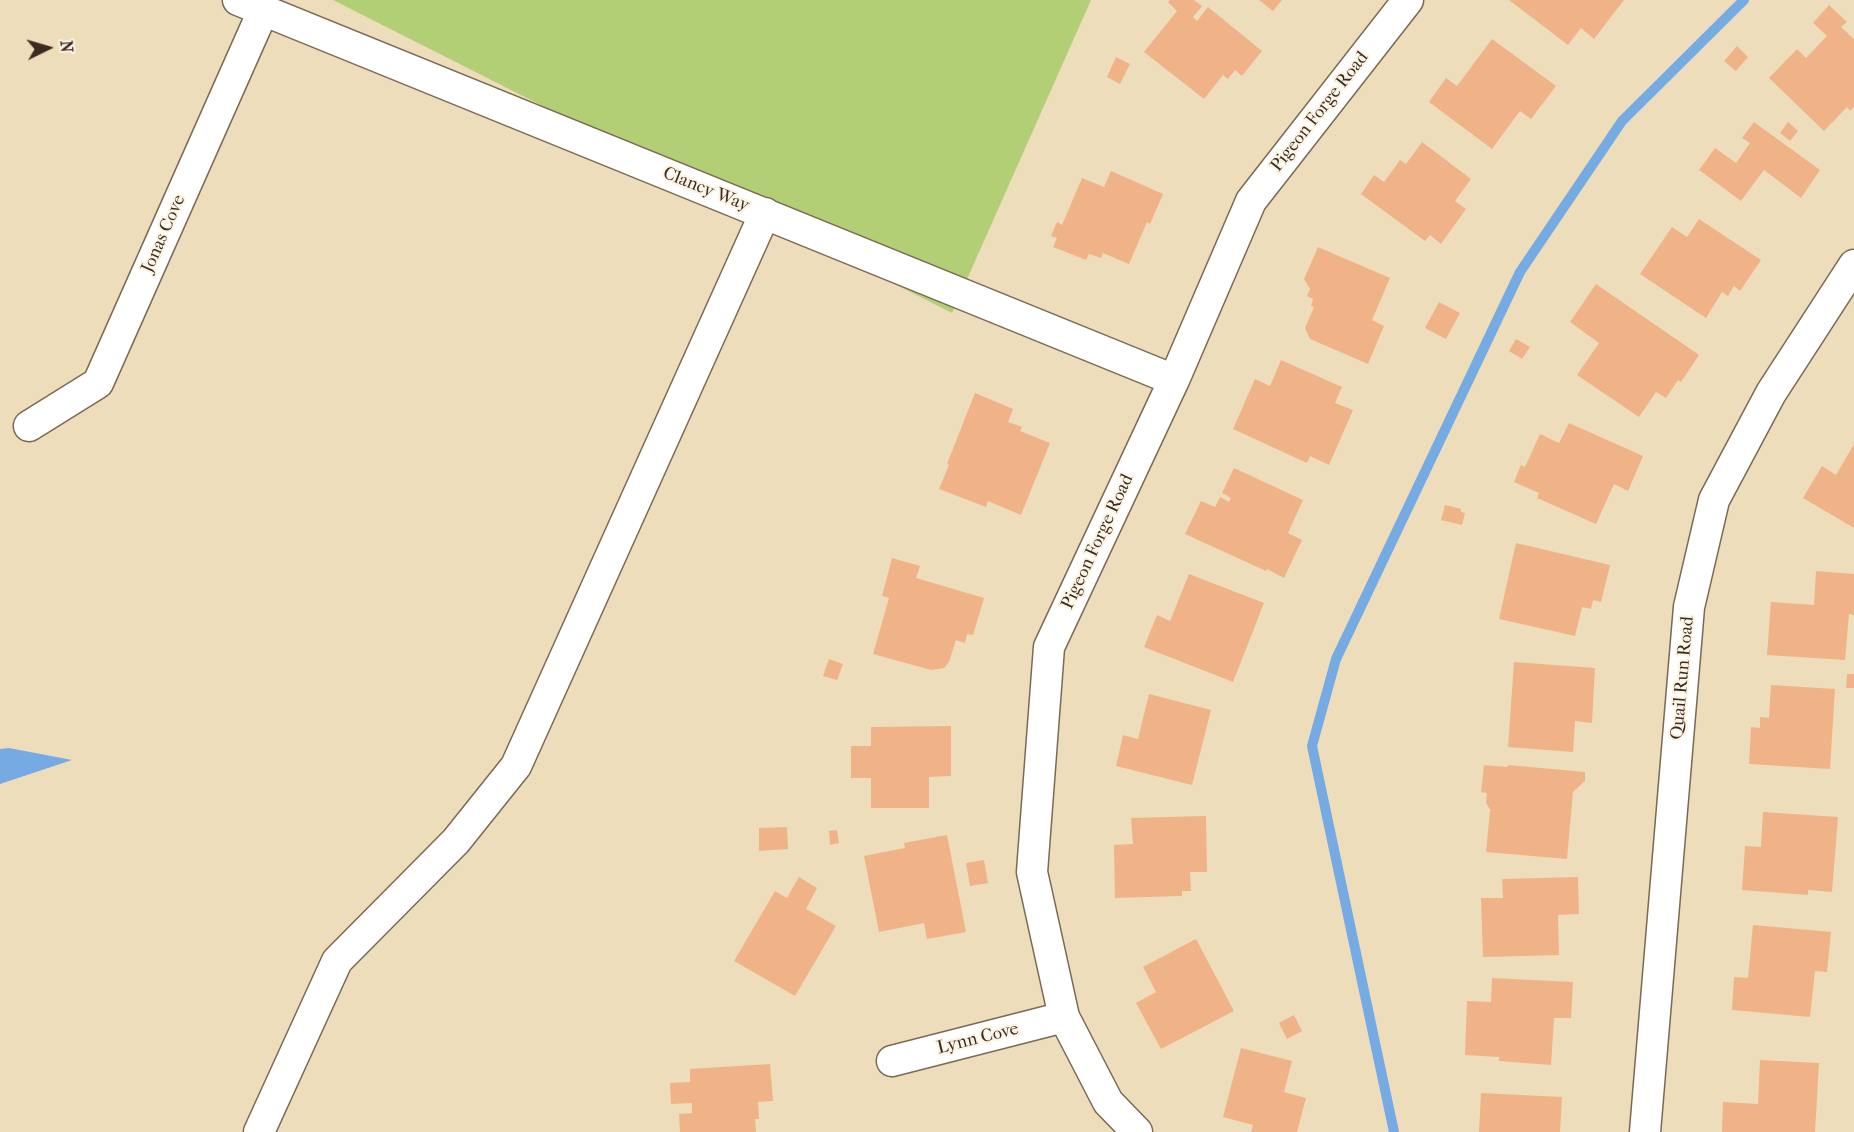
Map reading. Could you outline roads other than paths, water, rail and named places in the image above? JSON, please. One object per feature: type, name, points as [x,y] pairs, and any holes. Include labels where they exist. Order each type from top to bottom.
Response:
[{"type":"street","name":"Pigeon Forge Road","points":[[1137,1132],[1108,1102],[1064,1017],[1032,872],[1049,647],[1174,380],[1251,201],[1408,0]]},
{"type":"street","name":"Clancy Way","points":[[250,5],[1174,380]]},
{"type":"street","name":"Jonas Cove","points":[[29,426],[98,383],[250,5]]},
{"type":"street","points":[[259,1132],[338,961],[456,841],[516,766],[765,213]]},
{"type":"street","name":"Quail Run Road","points":[[1645,1132],[1689,607],[1714,500],[1771,393],[1854,265]]},
{"type":"street","name":"Lynn Cove","points":[[892,1061],[1064,1017]]},
{"type":"water","points":[[9,748],[72,760],[0,784],[0,749]]},
{"type":"waterway","points":[[1394,1132],[1312,746],[1336,659],[1520,272],[1622,121],[1744,0]]}]
